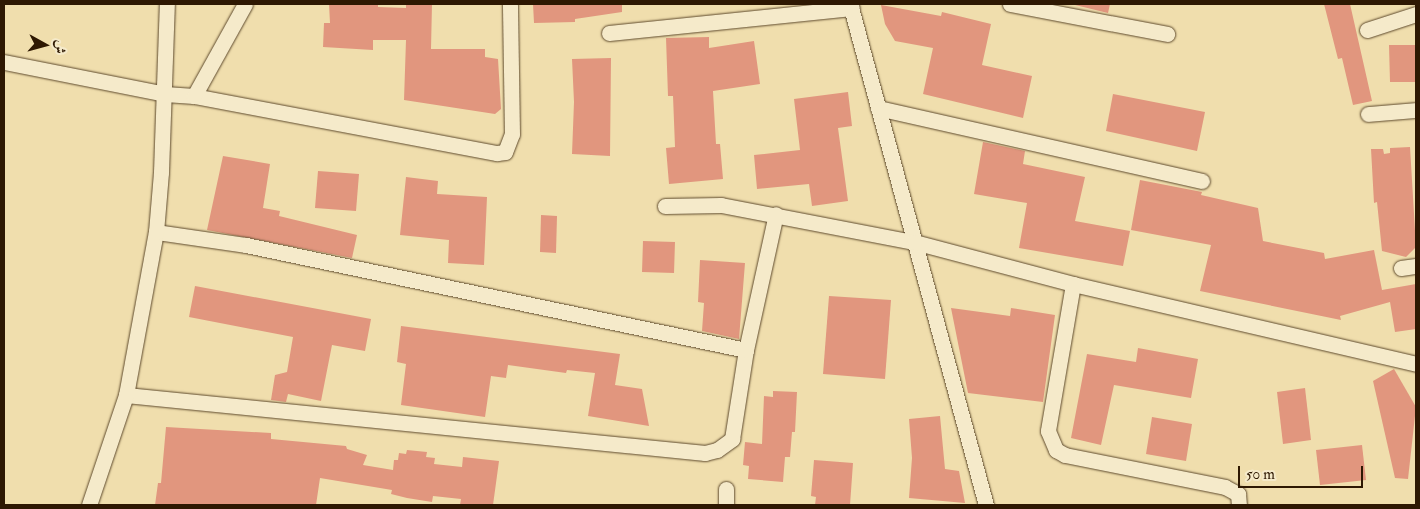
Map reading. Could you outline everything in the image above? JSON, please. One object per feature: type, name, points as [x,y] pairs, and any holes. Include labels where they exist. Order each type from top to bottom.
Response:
[{"type":"street","points":[[89,505],[126,395],[156,232],[167,4]]},
{"type":"street","points":[[194,96],[245,4]]},
{"type":"street","points":[[4,62],[164,94],[194,96],[497,153],[505,152],[512,134],[510,4]]},
{"type":"street","points":[[1010,4],[1167,34]]},
{"type":"street","points":[[609,33],[851,6],[986,505]]},
{"type":"street","points":[[1367,30],[1416,14]]},
{"type":"street","points":[[878,108],[1202,181]]},
{"type":"street","points":[[1368,114],[1416,110]]},
{"type":"street","points":[[665,206],[721,205],[776,214],[914,242],[1073,284],[1416,364]]},
{"type":"street","points":[[126,395],[705,453],[726,446],[732,439],[746,350],[776,214]]},
{"type":"street","points":[[156,232],[246,245],[746,350]]},
{"type":"street","points":[[1073,284],[1048,431],[1056,450],[1065,455],[1225,487],[1238,494],[1239,505]]},
{"type":"street","points":[[726,489],[726,505]]},
{"type":"building","points":[[329,4],[378,4],[378,7],[406,8],[406,4],[432,4],[431,49],[485,49],[485,57],[498,59],[501,109],[495,114],[404,100],[406,40],[373,40],[373,50],[323,47],[324,23],[330,23]]},
{"type":"building","points":[[533,4],[622,4],[622,12],[575,19],[575,22],[534,23]]},
{"type":"building","points":[[1071,4],[1110,4],[1108,13]]},
{"type":"building","points":[[1324,4],[1350,4],[1372,101],[1353,105],[1342,58],[1338,59]]},
{"type":"building","points":[[881,5],[941,16],[942,12],[991,24],[982,65],[1032,76],[1023,118],[923,94],[933,48],[895,41],[885,24]]},
{"type":"building","points":[[709,37],[709,48],[754,41],[760,84],[713,91],[716,144],[720,144],[723,179],[669,184],[666,148],[675,147],[673,96],[668,96],[666,38]]},
{"type":"building","points":[[1389,45],[1416,45],[1416,82],[1390,82]]},
{"type":"building","points":[[611,58],[610,156],[572,154],[574,102],[572,59]]},
{"type":"building","points":[[848,92],[852,126],[838,128],[848,201],[812,206],[809,184],[757,189],[754,155],[800,150],[794,99]]},
{"type":"building","points":[[1113,94],[1205,112],[1197,151],[1106,131]]},
{"type":"building","points":[[983,142],[1025,151],[1023,164],[1085,177],[1075,221],[1130,231],[1123,266],[1019,248],[1027,203],[974,194]]},
{"type":"building","points":[[1410,147],[1416,247],[1406,257],[1382,251],[1377,202],[1374,203],[1371,149],[1383,149],[1384,154],[1390,153],[1390,148]]},
{"type":"building","points":[[223,156],[270,164],[263,208],[280,211],[279,216],[357,235],[352,258],[207,230]]},
{"type":"building","points":[[318,171],[359,174],[356,211],[315,208]]},
{"type":"building","points":[[406,177],[438,181],[437,194],[487,197],[484,265],[448,263],[449,240],[400,235]]},
{"type":"building","points":[[1140,180],[1202,192],[1201,195],[1258,208],[1263,241],[1324,253],[1325,259],[1374,250],[1382,290],[1416,284],[1416,329],[1395,332],[1390,302],[1340,316],[1341,320],[1200,291],[1211,245],[1131,230]]},
{"type":"building","points":[[541,215],[557,216],[556,253],[540,252]]},
{"type":"building","points":[[643,241],[675,242],[674,273],[642,272]]},
{"type":"building","points":[[700,260],[745,263],[739,339],[702,331],[704,303],[698,302]]},
{"type":"building","points":[[195,286],[371,319],[365,351],[332,345],[321,401],[288,394],[286,402],[271,400],[275,375],[287,372],[293,337],[189,317]]},
{"type":"building","points":[[829,296],[891,300],[885,379],[823,374]]},
{"type":"building","points":[[951,308],[1010,316],[1011,308],[1055,315],[1043,402],[968,393]]},
{"type":"building","points":[[401,326],[620,354],[615,385],[642,389],[649,426],[588,416],[595,373],[567,370],[566,373],[508,365],[506,378],[491,376],[485,417],[401,405],[406,364],[397,362]]},
{"type":"building","points":[[1138,348],[1198,359],[1191,398],[1114,385],[1101,445],[1071,438],[1087,354],[1136,362]]},
{"type":"building","points":[[1394,369],[1416,407],[1408,479],[1395,478],[1373,381]]},
{"type":"building","points":[[1305,388],[1311,440],[1283,444],[1277,392]]},
{"type":"building","points":[[773,391],[797,392],[795,432],[792,432],[790,457],[785,457],[783,482],[748,479],[749,466],[743,465],[745,442],[762,444],[764,396],[773,397]]},
{"type":"building","points":[[940,416],[945,469],[959,471],[965,503],[909,498],[912,458],[909,419]]},
{"type":"building","points":[[1152,417],[1192,424],[1186,461],[1146,454]]},
{"type":"building","points":[[166,427],[271,433],[271,439],[346,446],[347,449],[367,455],[363,465],[393,470],[394,460],[398,460],[399,453],[406,454],[407,450],[427,452],[426,457],[435,458],[434,464],[462,467],[463,457],[499,461],[493,505],[460,505],[461,499],[433,496],[432,502],[391,494],[392,490],[320,478],[316,505],[155,505],[158,483],[161,483]]},
{"type":"building","points":[[1362,445],[1366,480],[1320,485],[1316,450]]},
{"type":"building","points":[[814,460],[853,463],[850,505],[815,505],[816,497],[811,496]]}]
